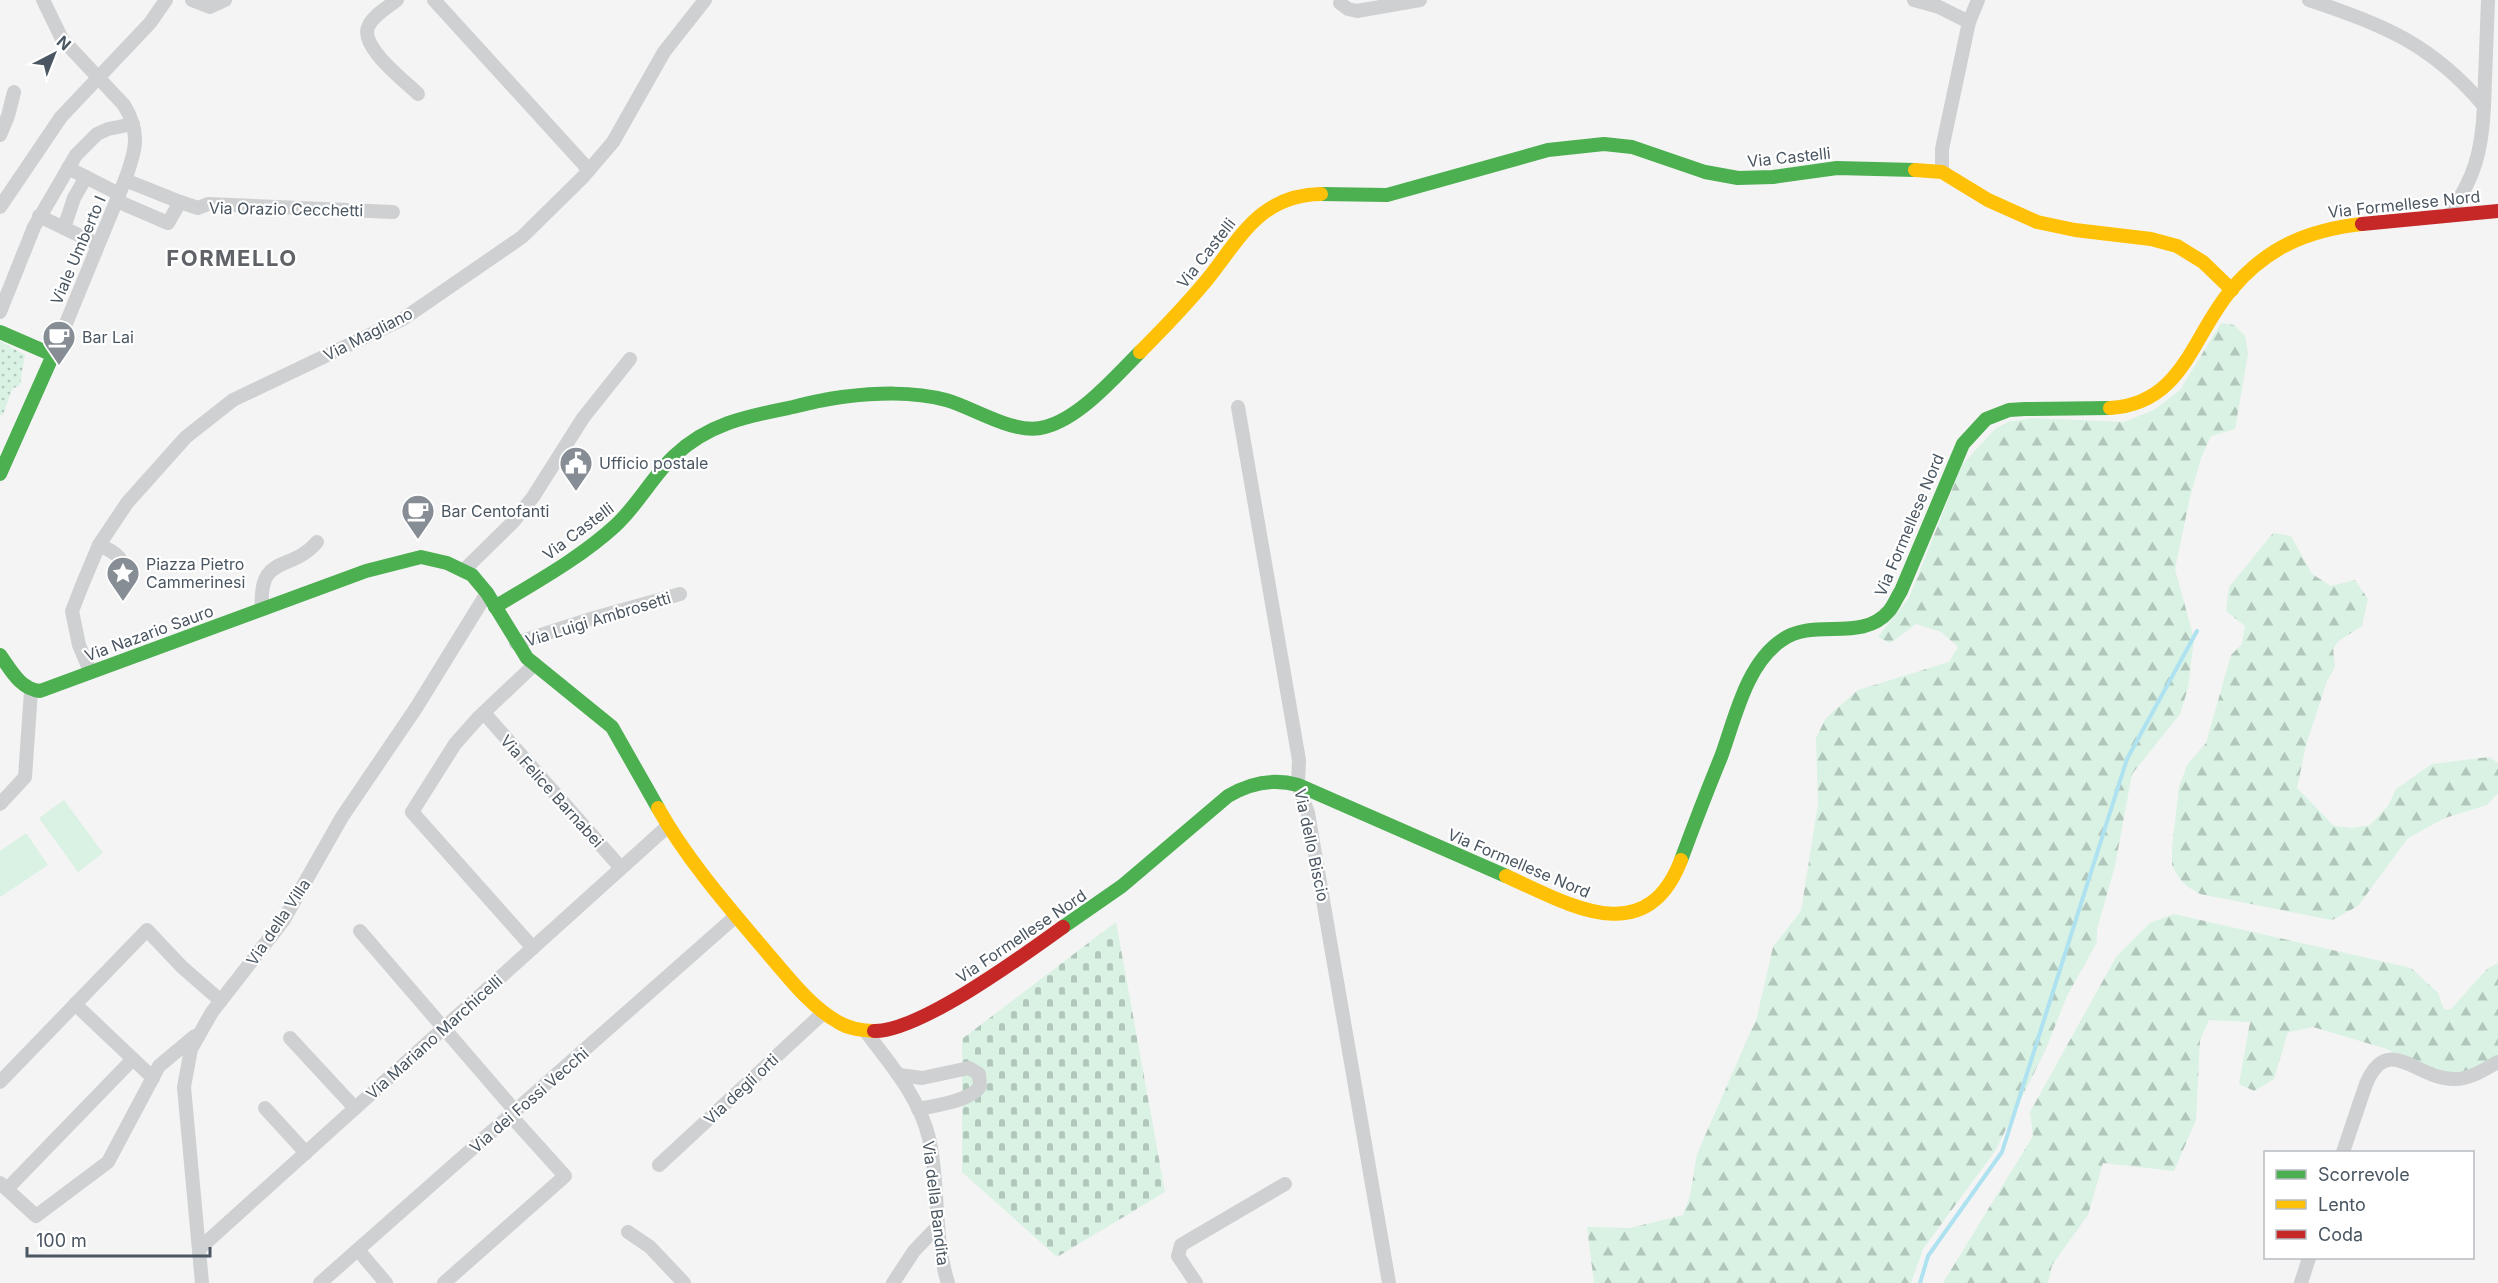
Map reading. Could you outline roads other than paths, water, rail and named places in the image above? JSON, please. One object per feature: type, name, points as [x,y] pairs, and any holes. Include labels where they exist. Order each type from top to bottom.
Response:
[{"type":"street","name":"Viale Umberto I","points":[[0,474],[53,355],[136,151],[133,124],[124,105],[62,39],[43,0]]},
{"type":"street","points":[[0,207],[50,131],[150,23],[166,0]]},
{"type":"street","points":[[192,0],[210,7],[225,0]]},
{"type":"street","points":[[397,0],[371,22],[366,34],[374,51],[418,94]]},
{"type":"street","points":[[434,0],[589,170]]},
{"type":"street","name":"Via Magliano","points":[[90,671],[79,645],[72,611],[99,545],[127,503],[186,436],[233,400],[403,319],[522,237],[589,170],[620,132],[672,41],[705,0]]},
{"type":"street","points":[[1340,3],[1348,9],[1357,11],[1420,0]]},
{"type":"street","points":[[1914,0],[1946,9],[1969,22]]},
{"type":"street","points":[[1941,172],[1942,149],[1969,22],[1978,0]]},
{"type":"street","points":[[2309,0],[2360,17],[2403,36],[2428,52],[2469,88],[2484,106]]},
{"type":"street","points":[[2449,215],[2466,189],[2481,145],[2488,0]]},
{"type":"street","points":[[0,135],[14,92]]},
{"type":"street","points":[[0,312],[39,216],[68,168],[85,144],[97,134],[108,129],[133,124]]},
{"type":"street","name":"Via Castelli","points":[[495,607],[558,568],[615,526],[634,506],[654,477],[675,455],[706,432],[735,418],[825,399],[885,393],[936,398],[1024,429],[1041,429],[1056,423],[1083,406],[1141,352],[1196,292],[1250,223],[1271,207],[1291,199],[1327,193],[1387,195],[1548,150],[1604,144],[1632,147],[1701,171],[1738,178],[1773,177],[1838,168],[1941,172],[1980,196],[2037,222],[2074,230],[2151,239],[2177,246],[2203,262],[2232,290]]},
{"type":"street","points":[[68,168],[168,223],[180,202]]},
{"type":"street","points":[[64,228],[74,198],[86,177]]},
{"type":"street","name":"Via Orazio Cecchetti","points":[[125,180],[198,208],[207,204],[393,212]]},
{"type":"street","name":"Via Formellese Nord","points":[[487,593],[516,643],[535,664],[612,727],[668,826],[736,916],[806,997],[823,1013],[844,1026],[866,1032],[888,1030],[920,1019],[1020,958],[1122,886],[1215,806],[1238,790],[1272,781],[1298,785],[1571,904],[1608,915],[1620,915],[1638,910],[1658,897],[1675,874],[1744,695],[1765,657],[1780,641],[1795,633],[1865,627],[1878,622],[1888,613],[1901,591],[1956,456],[1971,433],[1986,419],[2004,411],[2120,407],[2138,404],[2153,396],[2170,384],[2179,372],[2209,321],[2232,290],[2262,259],[2285,243],[2310,233],[2345,226],[2498,211]]},
{"type":"street","points":[[39,216],[97,244]]},
{"type":"street","points":[[0,332],[53,355]]},
{"type":"street","points":[[464,570],[514,522],[527,506],[583,418],[630,359]]},
{"type":"street","name":"Via dello Biscio","points":[[1238,407],[1298,753],[1298,785],[1308,813],[1389,1283]]},
{"type":"street","points":[[262,609],[263,586],[270,570],[310,551],[317,542]]},
{"type":"street","points":[[99,545],[120,556],[124,564],[125,588]]},
{"type":"street","name":"Via Nazario Sauro","points":[[32,691],[50,688],[90,671],[366,571],[422,557],[464,570],[472,575],[487,593]]},
{"type":"street","name":"Via della Villa","points":[[202,1283],[184,1087],[191,1049],[221,1001],[283,921],[342,817],[416,708],[487,593]]},
{"type":"street","name":"Via Luigi Ambrosetti","points":[[516,643],[680,594]]},
{"type":"street","points":[[0,655],[32,691],[25,777],[0,804]]},
{"type":"street","points":[[533,948],[412,812],[455,744],[535,664]]},
{"type":"street","name":"Via Felice Barnabei","points":[[484,713],[621,868]]},
{"type":"street","name":"Via Mariano Marchicelli","points":[[200,1248],[668,826]]},
{"type":"street","name":"Via dei Fossi Vecchi","points":[[320,1283],[736,916]]},
{"type":"street","points":[[0,1082],[147,930],[182,967],[221,1001]]},
{"type":"street","points":[[360,932],[444,1029],[565,1176],[444,1283]]},
{"type":"street","points":[[75,1004],[153,1078]]},
{"type":"street","name":"Via degli orti","points":[[658,1164],[823,1013]]},
{"type":"street","points":[[133,1059],[4,1186],[36,1216],[108,1162],[159,1066],[203,1029]]},
{"type":"street","name":"Via della Bandita","points":[[866,1032],[899,1075],[918,1109],[930,1148],[937,1227],[948,1283]]},
{"type":"street","points":[[290,1038],[355,1108]]},
{"type":"street","points":[[2343,1151],[2366,1084],[2373,1069],[2381,1061],[2395,1059],[2433,1076],[2454,1080],[2472,1076],[2498,1062]]},
{"type":"street","points":[[899,1075],[922,1078],[969,1068],[979,1074],[980,1086],[975,1094],[918,1109]]},
{"type":"street","points":[[265,1108],[306,1153]]},
{"type":"street","points":[[1196,1283],[1178,1256],[1181,1245],[1285,1184]]},
{"type":"street","points":[[893,1283],[914,1251],[937,1227]]},
{"type":"street","points":[[628,1232],[646,1244],[684,1283]]},
{"type":"street","points":[[358,1250],[386,1283]]},
{"type":"street","points":[[2301,1283],[2308,1259]]},
{"type":"waterway","points":[[1920,1283],[1928,1256],[2002,1152],[2127,759],[2197,631]]},
{"type":"place","name":"Bar Lai","points":[[59,366]]},
{"type":"place","name":"Ufficio postale","points":[[576,492]]},
{"type":"place","name":"Bar Centofanti","points":[[418,540]]},
{"type":"place","name":"Piazza Pietro Cammerinesi","points":[[123,602]]},
{"type":"district","name":"FORMELLO","points":[[232,258]]}]
